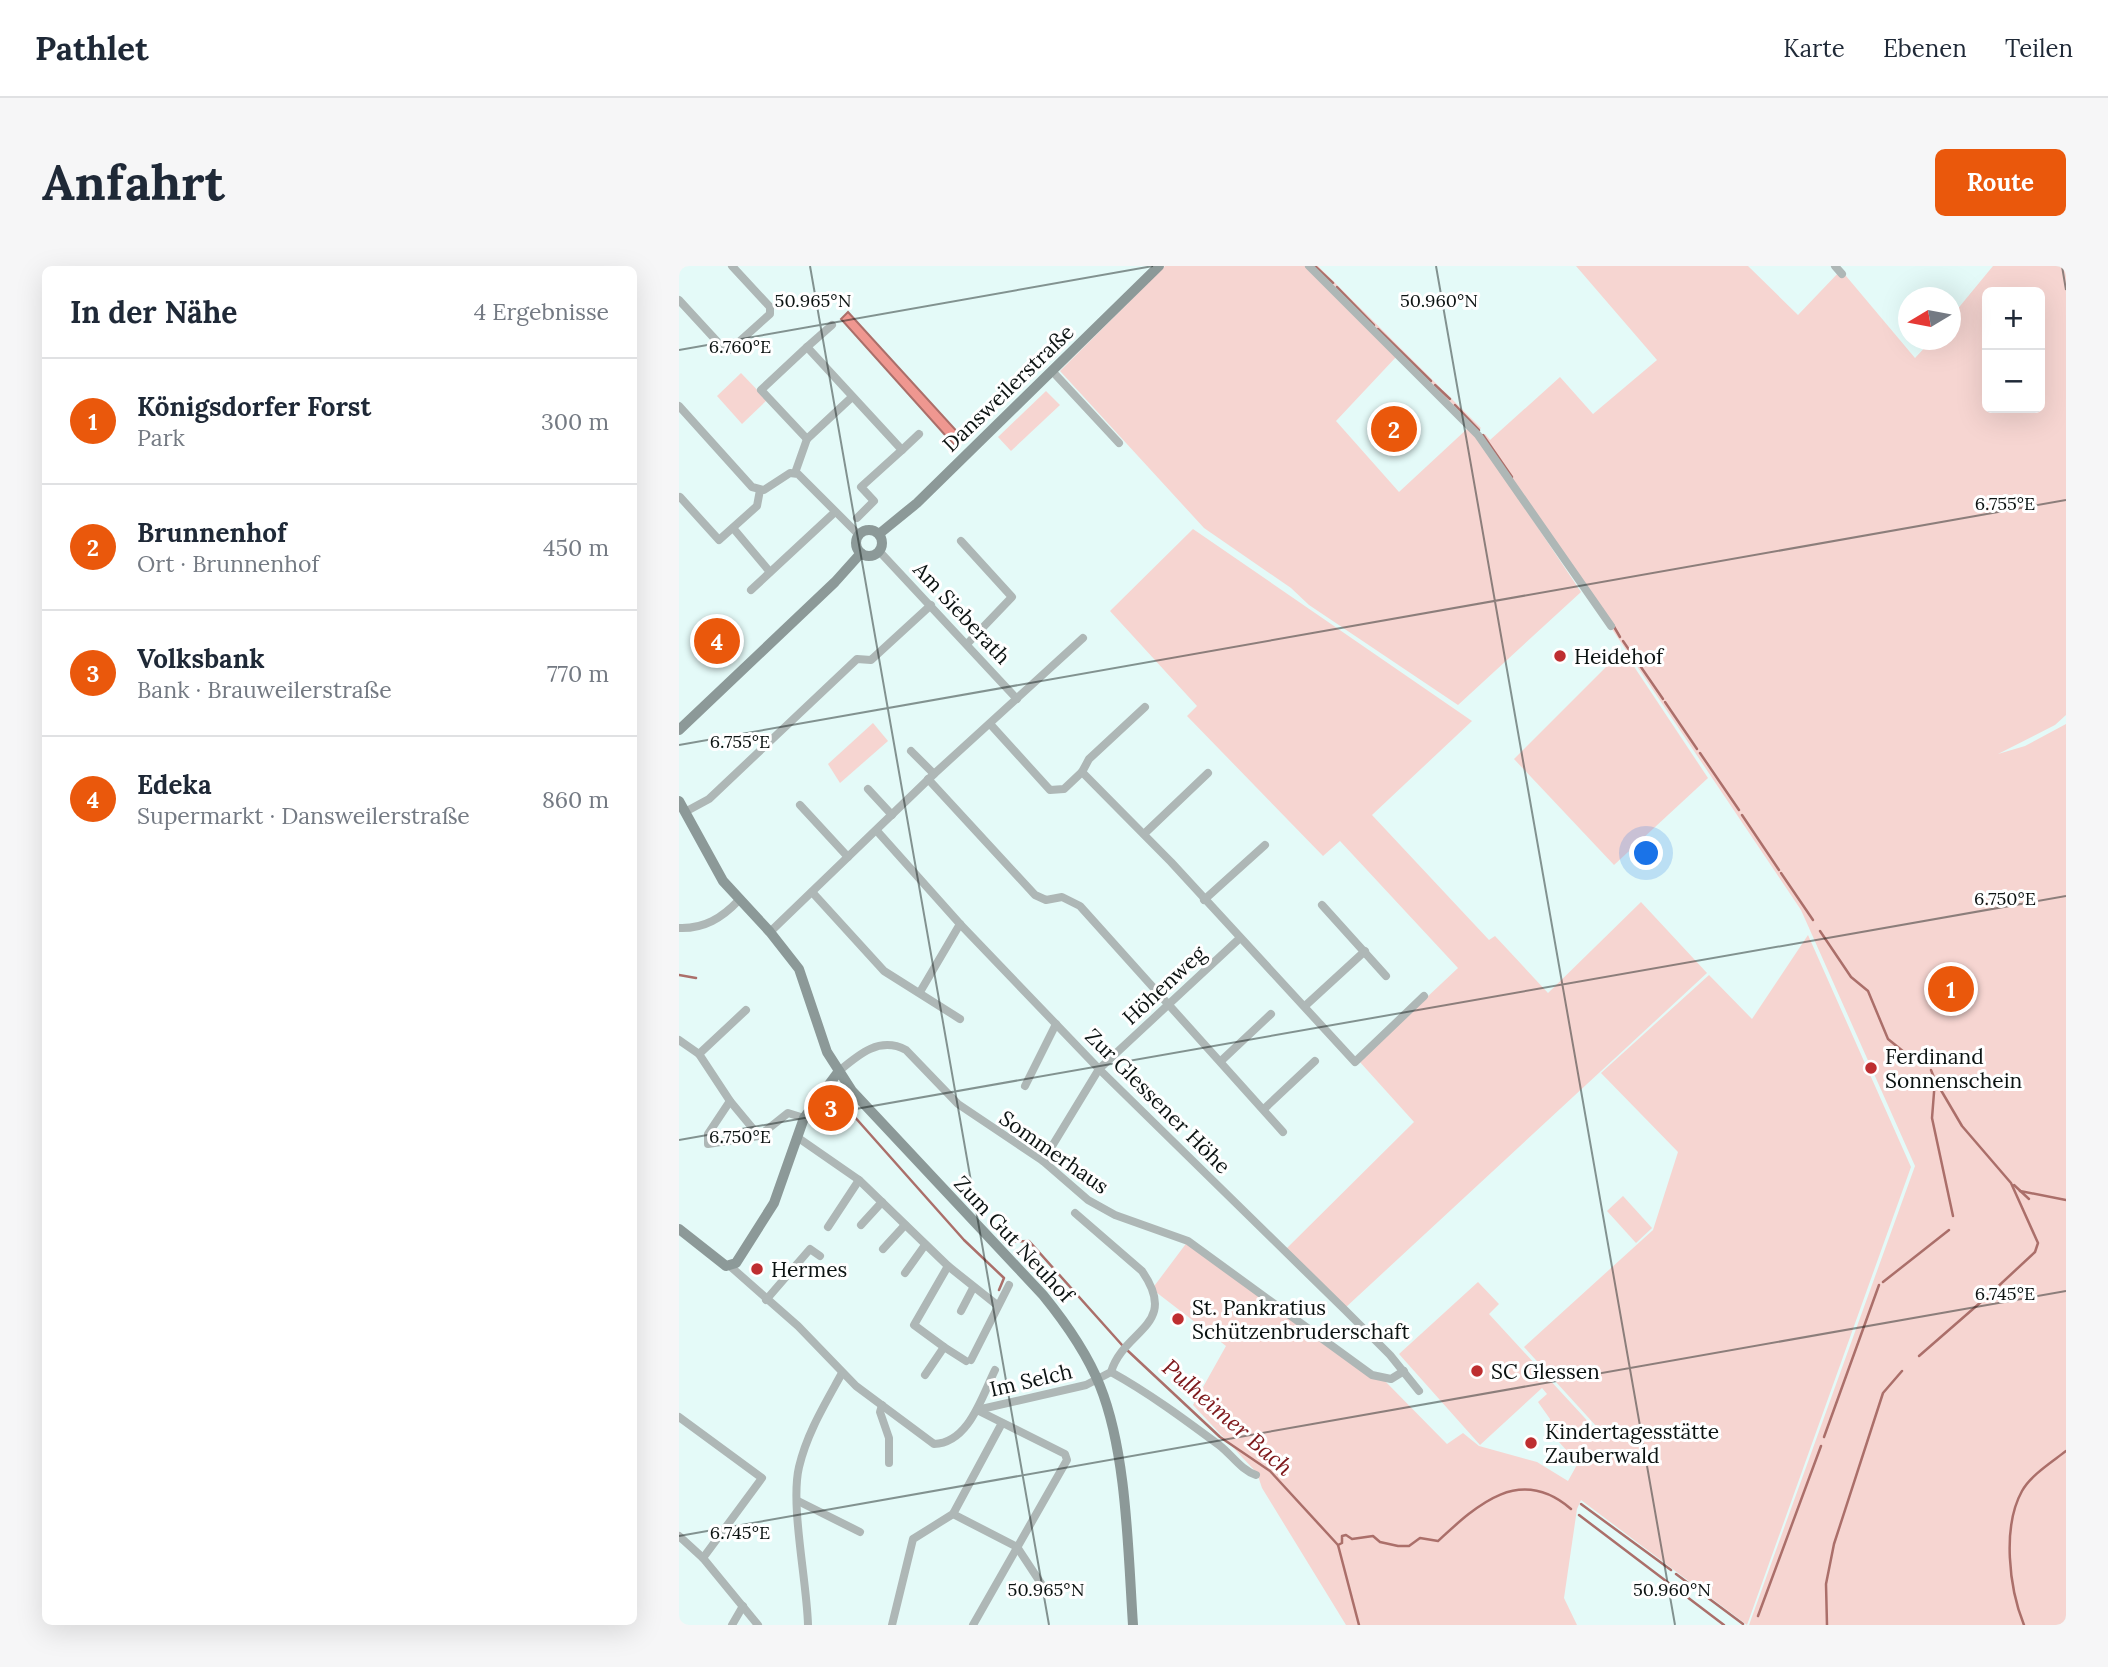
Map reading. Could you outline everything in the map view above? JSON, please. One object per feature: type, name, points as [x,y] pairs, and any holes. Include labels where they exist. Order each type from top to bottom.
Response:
[{"type":"main road","name":"Dansweilerstraße","points":[[879,534],[917,503],[1159,266]]},
{"type":"main road","points":[[869,530],[879,534],[882,544],[880,551],[873,555],[861,553],[856,542],[859,535],[869,530]]},
{"type":"main road","points":[[679,730],[835,582],[861,553]]},
{"type":"main road","name":"Zum Gut Neuhof","points":[[679,801],[715,869],[800,969],[827,1052],[839,1071],[873,1116],[1043,1295],[1065,1322],[1097,1379],[1113,1432],[1119,1468],[1133,1625]]},
{"type":"main road","points":[[679,1229],[726,1266],[731,1267],[774,1203],[804,1118],[839,1071]]},
{"type":"street","points":[[679,300],[725,350],[730,350],[770,314],[770,307],[733,266]]},
{"type":"street","points":[[1310,266],[1478,435],[1611,626]]},
{"type":"street","points":[[1835,266],[1842,274]]},
{"type":"street","points":[[807,439],[761,390],[832,324]]},
{"type":"street","points":[[807,347],[902,450]]},
{"type":"street","points":[[1053,372],[1119,443]]},
{"type":"street","points":[[679,406],[752,487],[760,490],[795,472],[807,439],[852,397]]},
{"type":"street","points":[[857,518],[874,501],[861,487],[919,434]]},
{"type":"street","points":[[795,472],[859,535]]},
{"type":"street","points":[[680,497],[719,540],[757,506],[760,490]]},
{"type":"street","points":[[751,590],[835,512]]},
{"type":"street","points":[[733,528],[771,572]]},
{"type":"street","points":[[961,541],[1012,597],[967,644]]},
{"type":"street","name":"Am Sieberath","points":[[880,551],[1017,699]]},
{"type":"street","points":[[685,812],[709,799],[857,659],[871,660],[931,606]]},
{"type":"street","points":[[770,932],[931,777],[991,725],[1083,638]]},
{"type":"street","points":[[991,725],[1050,790],[1064,789],[1082,772],[1089,759],[1145,706]]},
{"type":"street","points":[[911,751],[1035,895],[1046,900],[1062,897],[1080,906],[1283,1132]]},
{"type":"street","points":[[1082,772],[1355,1062],[1424,996]]},
{"type":"street","points":[[1144,835],[1208,773]]},
{"type":"street","points":[[868,789],[892,816]]},
{"type":"street","points":[[800,805],[848,857]]},
{"type":"street","name":"Zur Glessener Höhe","points":[[877,831],[960,925],[1099,1069],[1345,1310],[1404,1371],[1419,1391]]},
{"type":"street","points":[[1204,900],[1265,845]]},
{"type":"street","points":[[812,892],[884,971],[960,1018]]},
{"type":"street","points":[[679,928],[693,929],[710,923],[739,900]]},
{"type":"street","points":[[1322,905],[1386,976]]},
{"type":"street","points":[[920,992],[960,925]]},
{"type":"street","name":"Höhenweg","points":[[1043,1161],[1099,1069],[1240,938]]},
{"type":"street","points":[[1305,1006],[1365,951]]},
{"type":"street","points":[[699,1054],[746,1010]]},
{"type":"street","points":[[1221,1061],[1272,1014]]},
{"type":"street","points":[[1025,1086],[1056,1024]]},
{"type":"street","points":[[679,1040],[699,1054],[730,1101],[759,1136]]},
{"type":"street","name":"Sommerhaus","points":[[839,1071],[872,1047],[896,1045],[907,1050],[958,1104],[1043,1161],[1088,1200],[1115,1215],[1188,1241],[1212,1256],[1362,1369],[1383,1379],[1398,1377],[1404,1371]]},
{"type":"street","points":[[1264,1109],[1315,1061]]},
{"type":"street","points":[[730,1101],[708,1134],[708,1144],[759,1136],[788,1113],[804,1118]]},
{"type":"street","points":[[797,1136],[859,1180],[948,1266],[997,1305]]},
{"type":"street","points":[[828,1227],[859,1180]]},
{"type":"street","points":[[861,1225],[882,1202]]},
{"type":"street","points":[[1075,1213],[1142,1270],[1154,1294],[1155,1310],[1150,1323],[1116,1361],[1111,1373],[1179,1416],[1228,1452],[1246,1471],[1257,1475]]},
{"type":"street","points":[[883,1249],[905,1225]]},
{"type":"street","points":[[905,1273],[925,1245]]},
{"type":"street","points":[[767,1300],[810,1249],[820,1256]]},
{"type":"street","points":[[948,1266],[914,1325],[968,1361],[1009,1285]]},
{"type":"street","name":"Im Selch","points":[[731,1267],[798,1326],[842,1373],[934,1444],[948,1441],[958,1435],[975,1412],[1086,1385],[1111,1373]]},
{"type":"street","points":[[961,1311],[973,1288]]},
{"type":"street","points":[[925,1375],[944,1347]]},
{"type":"street","points":[[973,1625],[1067,1460],[1065,1454],[975,1412],[995,1370]]},
{"type":"street","points":[[808,1625],[798,1469],[805,1446],[842,1373]]},
{"type":"street","points":[[882,1405],[880,1412],[889,1438],[889,1463]]},
{"type":"street","points":[[679,1417],[762,1478],[703,1558]]},
{"type":"street","points":[[892,1625],[913,1539],[953,1514],[1002,1423]]},
{"type":"street","points":[[798,1501],[860,1532]]},
{"type":"street","points":[[953,1514],[1017,1547],[1048,1594]]},
{"type":"street","points":[[679,1536],[682,1547],[703,1558],[758,1625]]},
{"type":"street","points":[[732,1625],[743,1606]]},
{"type":"shaded area","points":[[1165,266],[1306,266],[1397,356],[1336,421],[1399,492],[1468,428],[1478,438],[1581,592],[1458,705],[1309,605],[1291,588],[1204,528],[1060,371]]},
{"type":"shaded area","points":[[1313,266],[1318,266],[1481,428],[1478,431]]},
{"type":"shaded area","points":[[1576,266],[1748,266],[1798,315],[1841,270],[1898,338],[1898,350],[1908,350],[1915,358],[1923,350],[1961,350],[1961,305],[1993,266],[2066,266],[2066,715],[2055,725],[1998,754],[2025,746],[2066,724],[2066,1625],[1749,1625],[1915,1166],[1801,910],[1482,436],[1485,434],[1490,440],[1560,377],[1593,414],[1657,360]]},
{"type":"shaded area","points":[[848,312],[962,437],[954,445],[841,319]]},
{"type":"shaded area","points":[[741,373],[767,400],[742,424],[717,396]]},
{"type":"shaded area","points":[[1046,391],[1060,405],[1011,451],[998,437]]},
{"type":"shaded area","points":[[1193,529],[1472,721],[1372,815],[1489,940],[1495,936],[1548,993],[1641,902],[1707,973],[1345,1308],[1286,1249],[1414,1122],[1359,1061],[1458,968],[1340,841],[1323,856],[1187,716],[1197,706],[1110,611]]},
{"type":"shaded area","points":[[1623,650],[1708,778],[1614,865],[1514,759]]},
{"type":"shaded area","points":[[873,723],[888,741],[840,783],[828,764]]},
{"type":"shaded area","points":[[1808,935],[1911,1167],[1747,1625],[1581,1500],[1577,1509],[1564,1598],[1577,1625],[1346,1625],[1262,1488],[1257,1473],[1193,1405],[1226,1346],[1152,1289],[1188,1241],[1383,1379],[1447,1444],[1463,1433],[1479,1446],[1537,1462],[1568,1481],[1578,1463],[1548,1430],[1550,1419],[1538,1402],[1547,1394],[1542,1388],[1480,1445],[1399,1354],[1478,1282],[1499,1304],[1489,1314],[1595,1429],[1589,1441],[1597,1427],[1524,1347],[1653,1230],[1678,1152],[1601,1073],[1709,975],[1752,1019]]},
{"type":"shaded area","points":[[1623,1196],[1652,1228],[1636,1243],[1607,1211]]},
{"type":"waterway","points":[[1315,266],[1333,283]]},
{"type":"waterway","points":[[1337,287],[1374,325]]},
{"type":"waterway","points":[[1378,329],[1431,381]]},
{"type":"waterway","points":[[1435,385],[1450,399]]},
{"type":"waterway","points":[[1455,405],[1479,430]]},
{"type":"waterway","points":[[1483,435],[1512,477]]},
{"type":"waterway","points":[[1613,625],[1620,637]]},
{"type":"waterway","points":[[1623,641],[1663,699]]},
{"type":"waterway","points":[[1665,702],[1697,749]]},
{"type":"waterway","points":[[1700,753],[1739,810]]},
{"type":"waterway","points":[[1742,815],[1779,870]]},
{"type":"waterway","points":[[1781,873],[1813,920]]},
{"type":"waterway","points":[[1820,931],[1851,977],[1868,991],[1888,1039],[1915,1061]]},
{"type":"waterway","name":"Pulheimer Bach","points":[[679,975],[696,978]]},
{"type":"waterway","points":[[1931,1070],[1935,1080],[1932,1118],[1953,1216]]},
{"type":"waterway","points":[[1935,1080],[1962,1126],[2011,1183],[2038,1243],[2035,1252],[1991,1293]]},
{"type":"waterway","name":"Pulheimer Bach","points":[[837,1097],[964,1240],[1004,1278],[999,1290]]},
{"type":"waterway","points":[[2014,1185],[2029,1199]]},
{"type":"waterway","points":[[2020,1191],[2066,1200]]},
{"type":"waterway","points":[[1883,1282],[1949,1230]]},
{"type":"waterway","name":"Pulheimer Bach","points":[[1004,1242],[1029,1241],[1122,1345]]},
{"type":"waterway","points":[[1824,1437],[1879,1285]]},
{"type":"waterway","points":[[1919,1356],[1981,1302]]},
{"type":"waterway","name":"Pulheimer Bach","points":[[1127,1350],[1220,1437],[1270,1471],[1338,1545],[1359,1625]]},
{"type":"waterway","points":[[1827,1625],[1826,1584],[1834,1544],[1883,1393],[1902,1371]]},
{"type":"waterway","points":[[1758,1616],[1821,1446]]},
{"type":"waterway","points":[[2024,1625],[2012,1576],[2012,1522],[2026,1485],[2066,1451]]},
{"type":"waterway","points":[[1338,1545],[1342,1543],[1342,1536],[1346,1535],[1352,1539],[1373,1536],[1380,1542],[1398,1546],[1409,1546],[1420,1538],[1438,1541],[1484,1503],[1517,1490],[1534,1490],[1552,1496],[1571,1509]]},
{"type":"waterway","points":[[1581,1504],[1671,1570]]},
{"type":"waterway","points":[[1579,1515],[1724,1625]]},
{"type":"waterway","points":[[1676,1574],[1743,1624]]},
{"type":"place","name":"Brunnenhof","points":[[1394,429]]},
{"type":"place","name":"Edeka","points":[[717,641]]},
{"type":"place","name":"Heidehof","points":[[1560,656]]},
{"type":"place","name":"Königsdorfer Forst","points":[[1951,989]]},
{"type":"place","name":"Ferdinand Sonnenschein","points":[[1871,1068]]},
{"type":"place","name":"Volksbank","points":[[831,1108]]},
{"type":"place","name":"Hermes","points":[[757,1269]]},
{"type":"place","name":"St. Pankratius Schützenbruderschaft","points":[[1178,1319]]},
{"type":"place","name":"SC Glessen","points":[[1477,1371]]},
{"type":"place","name":"Kindertagesstätte Zauberwald","points":[[1531,1443]]}]
